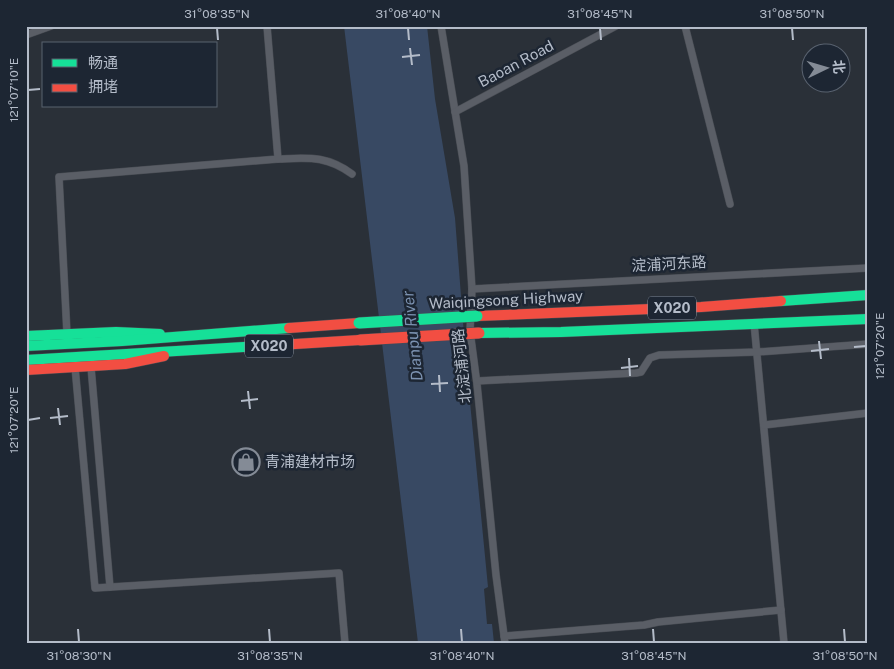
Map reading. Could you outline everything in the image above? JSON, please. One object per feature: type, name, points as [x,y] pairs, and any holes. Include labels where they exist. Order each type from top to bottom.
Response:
[{"type":"main road","name":"Waiqingsong Highway","points":[[26,346],[359,323],[691,307],[868,295]]},
{"type":"main road","name":"X020","points":[[26,360],[479,333],[561,332],[868,319]]},
{"type":"main road","points":[[26,336],[132,332],[184,336]]},
{"type":"main road","points":[[26,370],[91,367],[141,362],[178,352]]},
{"type":"street","points":[[26,35],[51,26]]},
{"type":"street","points":[[267,26],[278,159]]},
{"type":"street","name":"北淀浦河路","points":[[441,26],[464,166],[472,289],[470,331],[477,381],[496,575],[505,639]]},
{"type":"street","name":"Baoan Road","points":[[455,112],[616,26]]},
{"type":"street","points":[[685,26],[730,204]]},
{"type":"street","points":[[67,334],[59,177],[278,159],[327,160],[340,165],[352,174]]},
{"type":"street","name":"淀浦河东路","points":[[472,289],[868,268]]},
{"type":"street","points":[[754,323],[784,643]]},
{"type":"street","points":[[477,381],[636,373],[641,372],[650,358],[659,355],[756,352],[868,344]]},
{"type":"street","points":[[75,367],[94,588],[339,573],[345,643]]},
{"type":"street","points":[[91,367],[110,587]]},
{"type":"street","points":[[764,425],[868,413]]},
{"type":"street","points":[[505,639],[781,610]]},
{"type":"water","name":"Dianpu River","points":[[344,26],[427,26],[435,99],[455,218],[466,361],[488,587],[484,589],[487,624],[492,624],[494,643],[418,643]]},
{"type":"traffic: fast","points":[[781,301],[868,295]]},
{"type":"traffic: fast","points":[[359,323],[477,316]]},
{"type":"traffic: fast","points":[[479,333],[561,332],[868,319]]},
{"type":"traffic: fast","points":[[26,346],[122,341],[289,328]]},
{"type":"traffic: fast","points":[[26,336],[116,332],[160,334]]},
{"type":"traffic: fast","points":[[26,360],[279,345]]},
{"type":"traffic: jam","points":[[477,316],[701,307],[781,301]]},
{"type":"traffic: jam","points":[[289,328],[359,323]]},
{"type":"traffic: jam","points":[[360,340],[479,333]]},
{"type":"traffic: jam","points":[[279,345],[360,340]]},
{"type":"traffic: jam","points":[[26,370],[125,364],[164,356]]},
{"type":"place","name":"青浦建材市场","points":[[246,462]]}]
